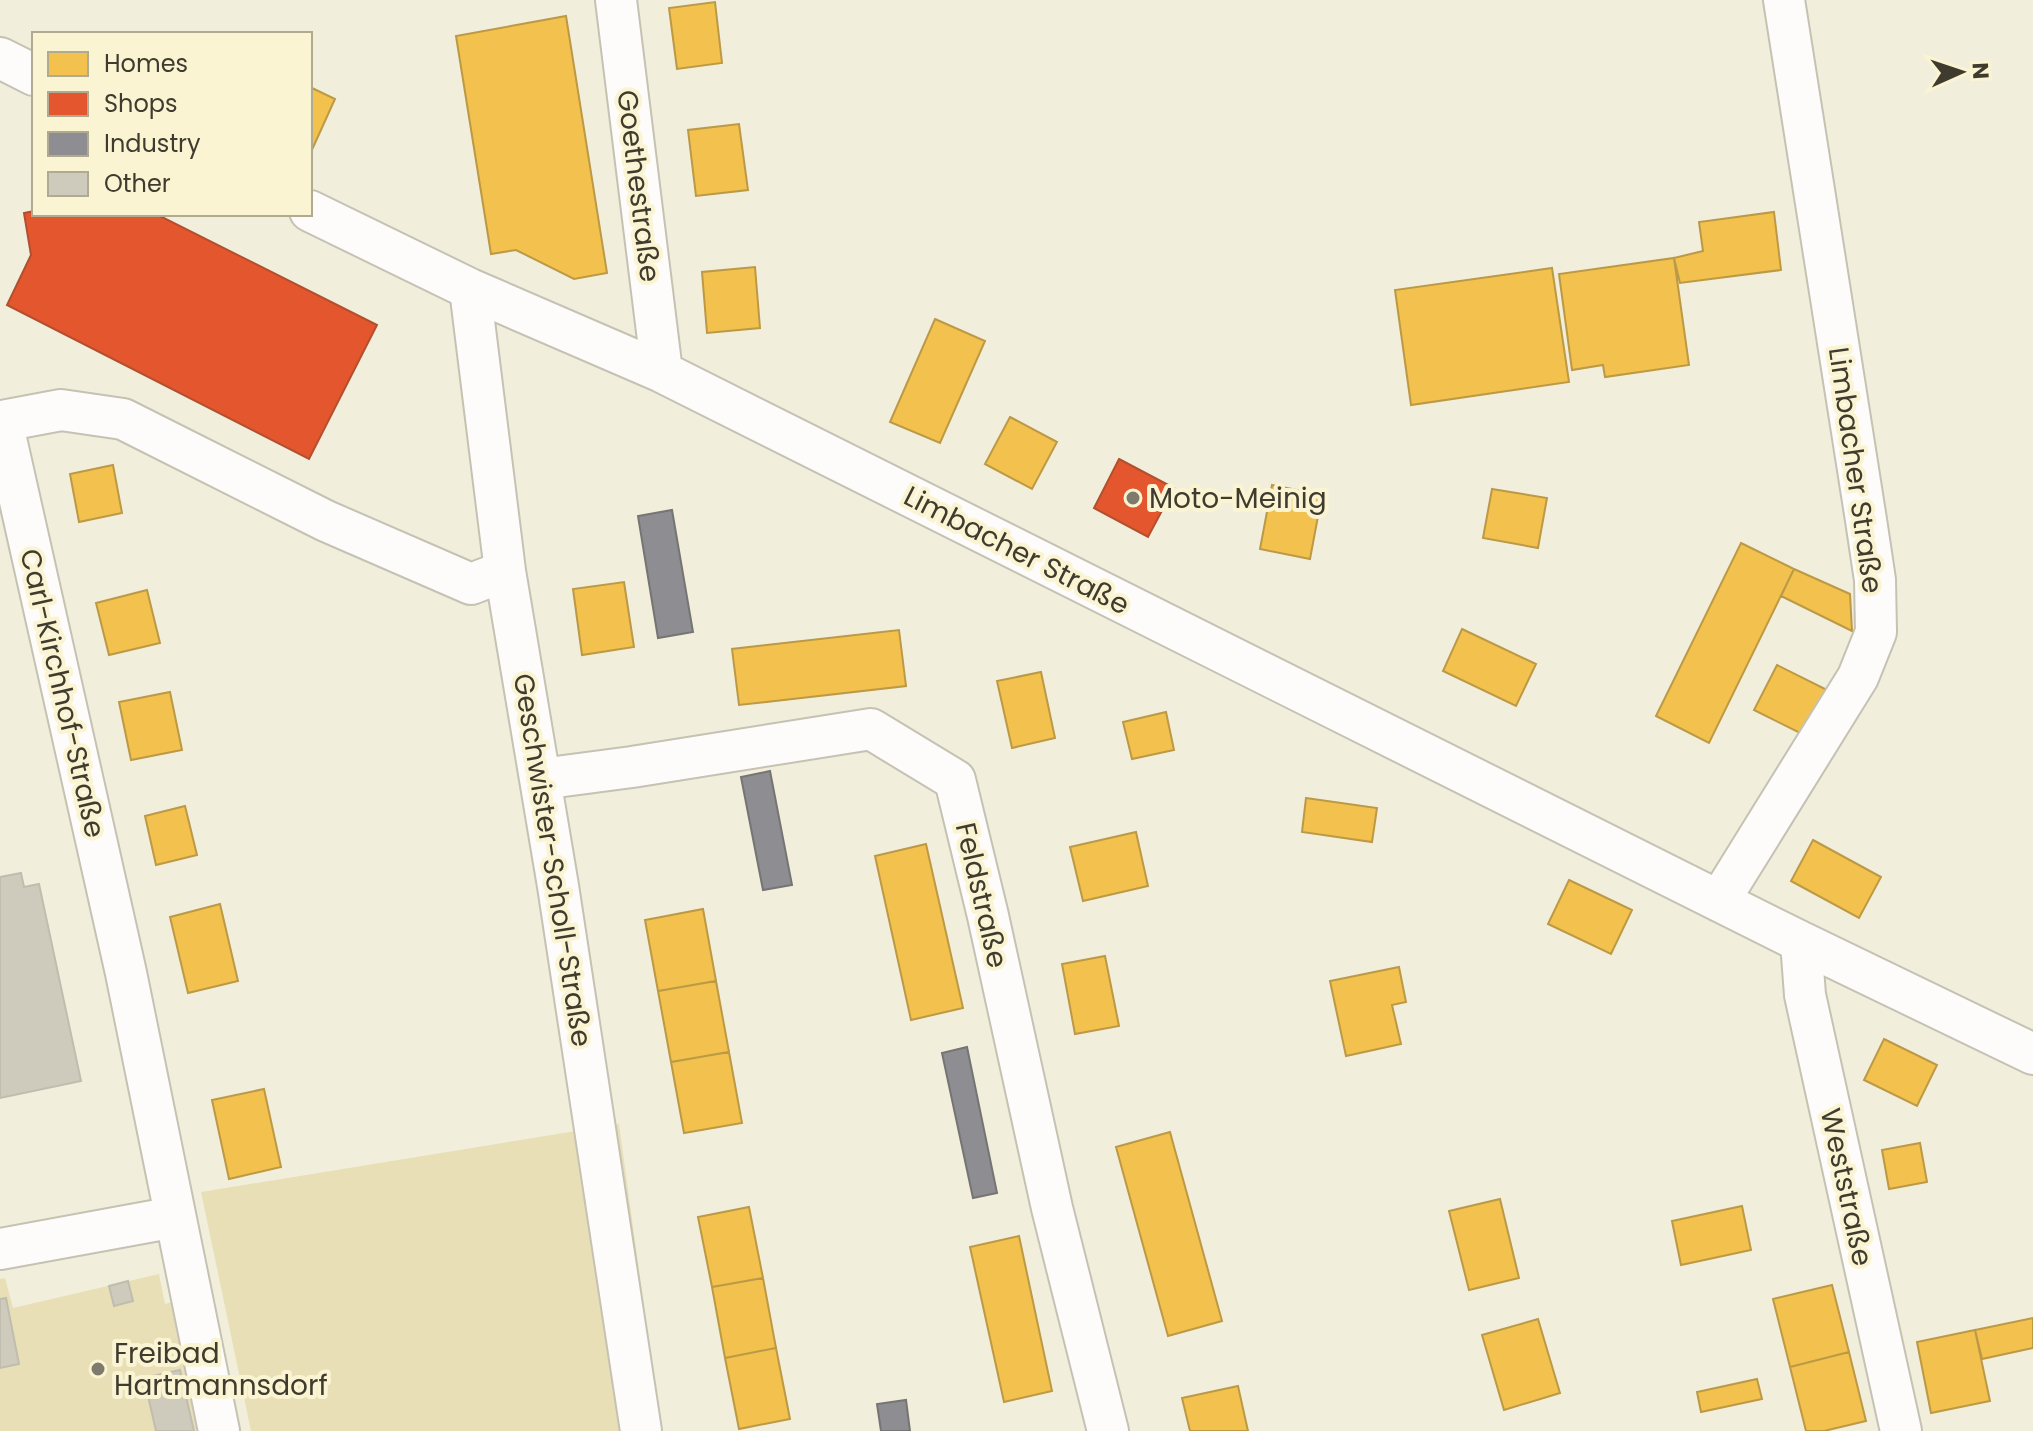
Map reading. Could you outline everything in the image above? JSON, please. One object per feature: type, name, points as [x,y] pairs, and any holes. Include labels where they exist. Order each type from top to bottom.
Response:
[{"type":"street","name":"Goethestraße","points":[[616,0],[662,372]]},
{"type":"street","name":"Limbacher Straße","points":[[1719,901],[1858,677],[1876,632],[1871,550],[1784,0]]},
{"type":"street","points":[[0,58],[32,74]]},
{"type":"street","name":"Limbacher Straße","points":[[312,212],[470,289],[662,372],[1801,942],[2033,1054]]},
{"type":"street","name":"Geschwister-Scholl-Straße","points":[[470,289],[505,571],[541,779],[641,1431]]},
{"type":"street","name":"Carl-Kirchhof-Straße","points":[[219,1431],[126,973],[2,421],[61,410],[123,419],[326,521],[471,584],[505,571]]},
{"type":"street","name":"Feldstraße","points":[[541,779],[871,729],[955,780],[1052,1208],[1108,1431]]},
{"type":"street","name":"Weststraße","points":[[1801,942],[1805,995],[1901,1431]]},
{"type":"street","points":[[0,1249],[175,1217]]},
{"type":"shaded area","points":[[619,1124],[661,1431],[251,1431],[201,1192]]},
{"type":"shaded area","name":"Freibad Hartmannsdorf","points":[[159,1274],[165,1304],[180,1300],[209,1431],[0,1431],[0,1279],[5,1278],[13,1308]]},
{"type":"building: Homes","points":[[715,2],[722,63],[677,69],[669,8]]},
{"type":"building: Homes","points":[[566,16],[607,273],[574,279],[516,250],[491,254],[456,36]]},
{"type":"building: Homes","points":[[312,88],[335,99],[312,150]]},
{"type":"building: Homes","points":[[739,124],[748,190],[696,196],[688,130]]},
{"type":"building: Homes","points":[[1774,212],[1781,270],[1680,283],[1674,258],[1703,251],[1699,222]]},
{"type":"building: Homes","points":[[1674,258],[1689,365],[1605,377],[1603,365],[1572,370],[1559,274]]},
{"type":"building: Homes","points":[[755,267],[760,328],[707,333],[702,272]]},
{"type":"building: Homes","points":[[1552,268],[1569,382],[1411,405],[1395,290]]},
{"type":"building: Homes","points":[[935,319],[985,341],[940,443],[890,422]]},
{"type":"building: Homes","points":[[1010,417],[1057,442],[1032,489],[985,464]]},
{"type":"building: Homes","points":[[113,465],[122,513],[79,522],[70,474]]},
{"type":"building: Homes","points":[[1272,485],[1322,495],[1310,559],[1260,549]]},
{"type":"building: Homes","points":[[1492,489],[1547,498],[1538,548],[1483,538]]},
{"type":"building: Homes","points":[[1741,543],[1794,569],[1709,743],[1656,716]]},
{"type":"building: Homes","points":[[1794,569],[1850,594],[1852,631],[1781,596]]},
{"type":"building: Homes","points":[[624,582],[634,647],[582,655],[573,589]]},
{"type":"building: Homes","points":[[147,590],[160,643],[109,655],[96,603]]},
{"type":"building: Homes","points":[[1462,629],[1536,664],[1516,706],[1443,671]]},
{"type":"building: Homes","points":[[899,630],[906,686],[739,705],[732,649]]},
{"type":"building: Homes","points":[[1777,665],[1827,690],[1804,735],[1754,710]]},
{"type":"building: Homes","points":[[1041,672],[1055,738],[1012,748],[997,681]]},
{"type":"building: Homes","points":[[170,692],[182,750],[131,760],[119,702]]},
{"type":"building: Homes","points":[[1166,712],[1174,750],[1132,759],[1123,722]]},
{"type":"building: Homes","points":[[1306,798],[1377,808],[1372,842],[1302,832]]},
{"type":"building: Homes","points":[[185,806],[197,855],[156,865],[145,816]]},
{"type":"building: Homes","points":[[1136,832],[1148,886],[1083,901],[1070,847]]},
{"type":"building: Homes","points":[[1813,840],[1881,877],[1859,918],[1791,881]]},
{"type":"building: Homes","points":[[926,844],[963,1008],[911,1020],[875,856]]},
{"type":"building: Homes","points":[[1569,880],[1632,910],[1611,954],[1548,924]]},
{"type":"building: Homes","points":[[220,904],[238,981],[188,993],[170,917]]},
{"type":"building: Homes","points":[[703,909],[716,981],[658,991],[645,920]]},
{"type":"building: Homes","points":[[1105,956],[1119,1026],[1075,1034],[1062,964]]},
{"type":"building: Homes","points":[[1399,967],[1406,1002],[1392,1005],[1401,1044],[1346,1056],[1330,981]]},
{"type":"building: Homes","points":[[716,981],[729,1052],[671,1062],[658,991]]},
{"type":"building: Homes","points":[[1884,1039],[1937,1065],[1917,1106],[1864,1080]]},
{"type":"building: Homes","points":[[729,1052],[742,1123],[684,1133],[671,1062]]},
{"type":"building: Homes","points":[[264,1089],[281,1167],[229,1179],[212,1100]]},
{"type":"building: Homes","points":[[1170,1132],[1222,1321],[1168,1336],[1116,1147]]},
{"type":"building: Homes","points":[[1920,1143],[1927,1182],[1889,1189],[1882,1150]]},
{"type":"building: Homes","points":[[1500,1199],[1519,1278],[1469,1290],[1449,1211]]},
{"type":"building: Homes","points":[[1742,1206],[1751,1250],[1681,1265],[1672,1221]]},
{"type":"building: Homes","points":[[749,1207],[763,1278],[712,1287],[698,1217]]},
{"type":"building: Homes","points":[[1019,1236],[1052,1391],[1004,1402],[970,1247]]},
{"type":"building: Homes","points":[[763,1278],[776,1348],[725,1358],[712,1287]]},
{"type":"building: Homes","points":[[1832,1285],[1849,1352],[1790,1367],[1773,1299]]},
{"type":"building: Homes","points":[[2033,1318],[2033,1348],[1982,1359],[1975,1330]]},
{"type":"building: Homes","points":[[1538,1319],[1560,1393],[1504,1410],[1482,1335]]},
{"type":"building: Homes","points":[[1975,1330],[1990,1401],[1931,1413],[1917,1342]]},
{"type":"building: Homes","points":[[776,1348],[790,1419],[739,1429],[725,1358]]},
{"type":"building: Homes","points":[[1849,1352],[1866,1421],[1824,1431],[1806,1431],[1790,1367]]},
{"type":"building: Homes","points":[[1757,1379],[1762,1399],[1701,1412],[1697,1392]]},
{"type":"building: Homes","points":[[1238,1386],[1248,1431],[1190,1431],[1182,1398]]},
{"type":"building: Shops","points":[[32,211],[32,216],[160,216],[377,325],[309,459],[7,305],[31,255],[24,213]]},
{"type":"building: Shops","points":[[1119,459],[1174,488],[1148,537],[1094,508]]},
{"type":"building: Industry","points":[[672,510],[693,632],[658,638],[638,516]]},
{"type":"building: Industry","points":[[770,771],[792,885],[763,890],[741,777]]},
{"type":"building: Industry","points":[[967,1047],[997,1193],[973,1198],[942,1053]]},
{"type":"building: Industry","points":[[906,1400],[910,1431],[881,1431],[877,1404]]},
{"type":"building: Other","points":[[21,873],[24,887],[39,884],[81,1081],[0,1098],[0,877]]},
{"type":"building: Other","points":[[128,1281],[133,1301],[114,1306],[109,1286]]},
{"type":"building: Other","points":[[6,1298],[19,1364],[0,1368],[0,1299]]},
{"type":"building: Other","points":[[180,1370],[194,1431],[156,1431],[144,1378]]},
{"type":"place","name":"Moto-Meinig","points":[[1133,498]]},
{"type":"place","name":"Freibad Hartmannsdorf","points":[[98,1369]]}]
